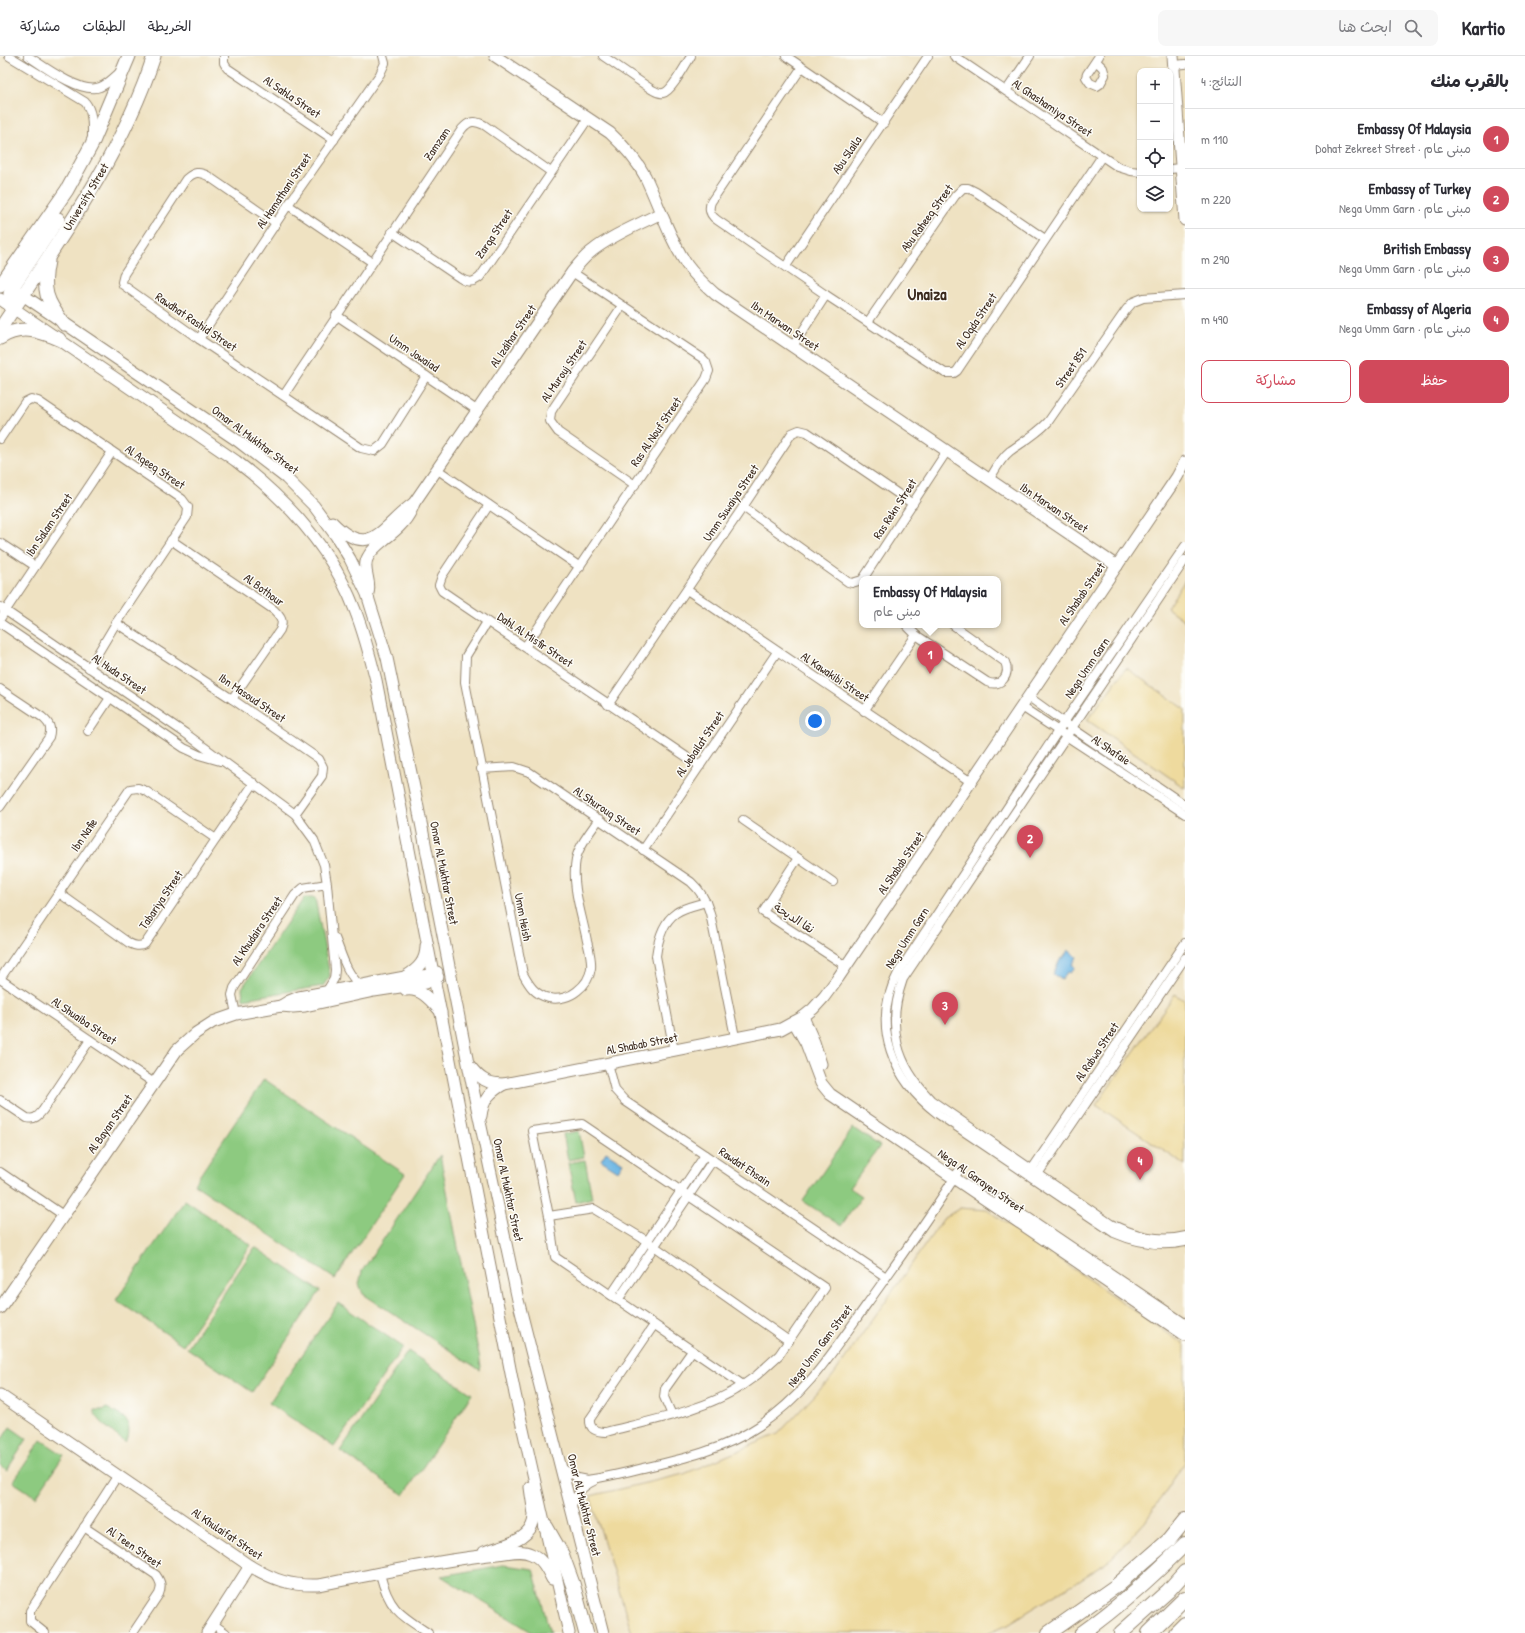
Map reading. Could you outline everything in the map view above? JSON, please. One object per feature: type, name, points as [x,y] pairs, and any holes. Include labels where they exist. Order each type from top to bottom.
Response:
[{"type":"highway","points":[[1049,1633],[1116,1586],[1168,1540],[1185,1520]]},
{"type":"highway","points":[[546,1527],[562,1555],[573,1585],[586,1633]]},
{"type":"highway","points":[[1082,1633],[1100,1621],[1152,1576],[1185,1544]]},
{"type":"highway","points":[[1121,1633],[1168,1591],[1185,1572]]},
{"type":"highway","points":[[1149,1633],[1185,1598]]},
{"type":"highway","points":[[1176,1633],[1185,1624]]},
{"type":"main road","name":"University Street","points":[[0,329],[90,192],[115,147],[154,56]]},
{"type":"main road","name":"University Street","points":[[5,285],[67,190],[92,144],[127,62]]},
{"type":"main road","points":[[48,257],[45,279],[46,293],[51,307],[64,324]]},
{"type":"main road","points":[[5,285],[10,294],[14,308]]},
{"type":"main road","points":[[0,338],[15,331],[25,329],[41,332],[59,339]]},
{"type":"street","points":[[10,56],[84,102],[88,106],[91,116],[92,144]]},
{"type":"street","points":[[28,56],[76,84],[89,89],[104,86],[127,62]]},
{"type":"street","name":"Al Sahla Street","points":[[224,56],[224,63],[227,68],[334,140]]},
{"type":"street","name":"Al Hamathani Street","points":[[200,339],[288,205],[383,68],[385,63],[383,56]]},
{"type":"street","points":[[603,56],[651,89],[662,94],[671,86],[691,56]]},
{"type":"street","points":[[786,56],[884,123]]},
{"type":"street","name":"Abu Slaila","points":[[786,266],[928,56]]},
{"type":"street","name":"Al Ghashamiya Street","points":[[954,56],[1118,167],[1137,172]]},
{"type":"street","points":[[1006,91],[1030,56]]},
{"type":"street","name":"Ibn Marwan Street","points":[[497,57],[610,134],[632,156],[644,175],[687,265],[699,280],[715,294],[1117,566]]},
{"type":"street","points":[[1185,64],[1173,61],[1185,220]]},
{"type":"street","name":"Al Oqda Street","points":[[802,67],[709,207],[712,216],[826,295],[945,374],[954,374],[957,372],[1044,240],[1102,156]]},
{"type":"street","name":"Zarqa Street","points":[[392,232],[460,278],[466,281],[476,281],[588,119]]},
{"type":"street","name":"Zamzam","points":[[284,395],[392,232],[462,129],[468,123],[473,121],[479,123],[551,172]]},
{"type":"street","points":[[1173,169],[1181,168]]},
{"type":"street","name":"Rawdhat Rashid Street","points":[[276,223],[202,173],[197,172],[191,174],[182,185],[124,274],[122,282],[127,289],[361,448],[374,451],[383,444],[426,376]]},
{"type":"street","name":"Abu Raheeq Street","points":[[868,322],[955,196],[963,188],[968,188],[976,192],[1044,240]]},
{"type":"street","points":[[288,205],[372,262]]},
{"type":"street","name":"Al Izdihar Street","points":[[367,594],[369,582],[365,568],[367,557],[404,522],[410,514],[414,503],[572,272],[593,250],[610,239],[661,213]]},
{"type":"street","name":"Ras Al Nouf Street","points":[[525,648],[706,379],[709,371],[706,362],[702,358],[572,272]]},
{"type":"street","name":"Omar Al Mukhtar Street","points":[[5,285],[23,295],[202,417],[266,462],[304,494],[320,514],[350,559],[367,594],[387,658],[468,1064],[518,1300],[603,1633]]},
{"type":"street","points":[[792,346],[826,295]]},
{"type":"street","name":"Street 851","points":[[989,480],[1003,459],[1010,452],[1038,433],[1048,422],[1133,302],[1143,298],[1185,295]]},
{"type":"street","points":[[0,299],[252,474],[280,498],[301,521],[330,560],[354,608],[365,637],[374,673],[516,1400],[569,1633]]},
{"type":"street","name":"Al Murouj Street","points":[[622,306],[554,407],[551,412],[550,421],[558,432],[635,485]]},
{"type":"street","name":"Umm Jowaiad","points":[[336,315],[478,411]]},
{"type":"street","name":"Al Aqeeq Street","points":[[0,439],[25,402],[28,400],[41,402],[186,503],[189,512],[187,517],[116,623],[89,668]]},
{"type":"street","name":"Umm Suwaiya Street","points":[[608,704],[743,507],[790,434],[800,430],[813,435],[913,504]]},
{"type":"street","name":"Ibn Salam Street","points":[[0,619],[3,609],[35,566],[112,452]]},
{"type":"street","name":"Ras Rekn Street","points":[[864,576],[947,452]]},
{"type":"street","name":"Al Shabab Street","points":[[468,1064],[477,1076],[487,1082],[504,1084],[781,1029],[798,1019],[820,1002],[1029,697],[1177,477],[1185,462]]},
{"type":"street","points":[[438,470],[580,567]]},
{"type":"street","name":"Al Izdihar Street","points":[[320,514],[331,521],[349,537],[357,540],[367,539],[383,531],[404,510],[414,503]]},
{"type":"street","name":"Dahl Al Misfir Street","points":[[489,505],[442,576],[439,585],[445,594],[700,766]]},
{"type":"street","name":"Ras Rekn Street","points":[[743,507],[848,582],[852,583],[859,580]]},
{"type":"street","name":"Al Bothour","points":[[171,540],[274,610],[280,615],[282,620],[280,630],[232,698]]},
{"type":"street","points":[[0,543],[35,566]]},
{"type":"street","name":"Nega Umm Garn","points":[[1185,546],[1064,722],[898,973],[890,992],[886,1012],[887,1034],[895,1064],[900,1074],[913,1092],[938,1114],[1111,1224],[1151,1237],[1173,1238],[1185,1236]]},
{"type":"street","name":"Nega Umm Garn","points":[[1185,560],[904,979],[897,998],[894,1014],[895,1033],[899,1052],[906,1068],[917,1085],[931,1100],[1114,1233],[1126,1238],[1154,1244],[1185,1242]]},
{"type":"street","name":"Al Kawakibi Street","points":[[687,590],[971,782]]},
{"type":"street","name":"Al Huda Street","points":[[3,609],[169,722],[222,762],[254,783],[295,814],[307,828],[320,852],[327,884],[335,970],[334,979],[326,992]]},
{"type":"street","name":"Umm Heish","points":[[487,622],[467,653],[464,682],[523,974],[531,988],[542,996],[560,998],[572,995],[583,986],[589,976],[592,961],[576,885],[575,871],[579,850],[599,819]]},
{"type":"street","name":"Al Huda Street","points":[[0,623],[191,752],[222,762]]},
{"type":"street","name":"Ibn Masoud Street","points":[[116,623],[232,698],[322,763],[322,776],[295,814]]},
{"type":"street","points":[[909,628],[987,682],[996,684],[1001,682],[1008,671],[1005,662],[957,628]]},
{"type":"street","points":[[864,711],[916,634]]},
{"type":"street","name":"Al Jebailat Street","points":[[643,850],[777,652]]},
{"type":"street","points":[[0,689],[42,717],[48,722],[51,731],[0,807]]},
{"type":"street","name":"Al Shafaie","points":[[1029,697],[1185,805]]},
{"type":"street","points":[[88,731],[110,698]]},
{"type":"street","name":"Al Shafaie","points":[[1022,707],[1185,814]]},
{"type":"street","points":[[162,733],[169,722]]},
{"type":"street","name":"Al Shurouq Street","points":[[481,769],[514,768],[528,772],[691,882],[700,891],[712,919],[735,1037]]},
{"type":"street","name":"Tabariya Street","points":[[59,893],[130,943],[136,946],[141,946],[149,940],[254,783]]},
{"type":"street","name":"Ibn Nafie","points":[[0,979],[127,793],[134,787],[146,791],[216,839]]},
{"type":"street","points":[[743,820],[833,882]]},
{"type":"street","name":"نقا الديحة","points":[[798,858],[763,912],[846,966]]},
{"type":"street","name":"Al Khudaira Street","points":[[236,1014],[232,995],[234,988],[295,895],[303,888],[327,884]]},
{"type":"street","points":[[674,1051],[656,956],[657,948],[661,933],[674,915],[681,910],[706,902]]},
{"type":"street","name":"Al Huda Street","points":[[332,928],[350,975],[360,985]]},
{"type":"street","points":[[405,977],[417,969],[421,964],[426,954],[426,940]]},
{"type":"street","name":"Al Rabwa Street","points":[[1033,1174],[1185,943]]},
{"type":"street","name":"Al Bayan Street","points":[[0,1308],[154,1083],[177,1050],[186,1041],[213,1022],[236,1014],[281,1006],[305,1006],[374,991],[426,983],[440,969],[447,956]]},
{"type":"street","name":"Al Rabwa Street","points":[[1033,1174],[1185,958]]},
{"type":"street","points":[[434,975],[445,980],[453,989]]},
{"type":"street","name":"Al Bayan Street","points":[[281,1006],[294,998],[405,977],[434,975]]},
{"type":"street","name":"Al Shuaiba Street","points":[[0,979],[154,1083]]},
{"type":"street","points":[[374,991],[394,992],[414,990],[425,996],[441,1012]]},
{"type":"street","name":"Nega Al Garayen Street","points":[[798,1019],[821,1083],[826,1091],[1185,1325]]},
{"type":"street","points":[[0,1100],[27,1118],[35,1118],[43,1110],[90,1040]]},
{"type":"street","name":"Rawdat Ehsain","points":[[608,1064],[615,1090],[625,1101],[886,1277]]},
{"type":"street","name":"Al Shabab Street","points":[[481,1122],[482,1107],[487,1097],[491,1092],[504,1084]]},
{"type":"street","points":[[654,1325],[590,1419],[589,1424],[597,1432],[606,1432],[672,1415],[712,1401],[734,1391],[743,1385],[757,1374],[779,1355],[825,1288],[582,1124],[532,1131],[549,1216],[555,1257],[743,1385]]},
{"type":"street","points":[[618,1300],[681,1190],[705,1155]]},
{"type":"street","points":[[611,1295],[713,1160]]},
{"type":"street","points":[[0,1172],[63,1215]]},
{"type":"street","name":"Nega Al Garayen Street","points":[[957,1175],[1073,1260],[1185,1335]]},
{"type":"street","name":"Nega Umm Gam Street","points":[[562,1468],[577,1478],[586,1480],[600,1478],[672,1461],[707,1450],[739,1438],[758,1426],[793,1400],[813,1378],[957,1175]]},
{"type":"street","points":[[549,1216],[594,1209],[650,1244],[789,1341]]},
{"type":"street","points":[[672,1415],[664,1397],[665,1389],[692,1350]]},
{"type":"street","name":"Al Khulaifat Street","points":[[0,1395],[250,1566],[268,1576],[286,1583],[301,1585],[318,1584],[473,1556],[522,1551],[533,1554],[541,1560],[547,1568],[560,1597]]},
{"type":"street","name":"Al Khulaifat Street","points":[[473,1556],[522,1538],[532,1525],[534,1516],[528,1452]]},
{"type":"street","points":[[45,1633],[30,1621],[30,1611],[118,1475]]},
{"type":"street","name":"Nega Umm Gam Street","points":[[571,1507],[574,1498],[583,1487],[600,1478]]},
{"type":"street","name":"Al Teen Street","points":[[84,1527],[156,1576],[160,1581],[161,1587],[159,1594],[133,1633]]},
{"type":"street","points":[[226,1633],[210,1629],[250,1566]]},
{"type":"street","points":[[380,1574],[390,1603],[397,1611],[428,1633]]},
{"type":"street","points":[[411,1633],[416,1625]]},
{"type":"green space","points":[[304,898],[315,898],[330,976],[323,986],[243,999],[242,988]]},
{"type":"green space","points":[[264,1079],[405,1174],[335,1279],[194,1184]]},
{"type":"green space","points":[[853,1128],[880,1146],[850,1188],[862,1196],[841,1226],[803,1201]]},
{"type":"green space","points":[[579,1131],[584,1157],[568,1160],[563,1134]]},
{"type":"green space","points":[[440,1155],[481,1366],[480,1370],[363,1294],[359,1284],[362,1271]]},
{"type":"green space","points":[[585,1160],[592,1198],[576,1202],[568,1163]]},
{"type":"green space","points":[[185,1200],[251,1245],[183,1345],[116,1300]]},
{"type":"green space","points":[[255,1247],[320,1291],[252,1392],[187,1348]]},
{"type":"green space","points":[[338,1303],[403,1347],[334,1447],[269,1403]]},
{"type":"green space","points":[[408,1351],[472,1394],[404,1495],[340,1451]]},
{"type":"green space","points":[[107,1408],[123,1417],[128,1422],[129,1430],[127,1440],[125,1442],[108,1429],[94,1413],[94,1410],[102,1410]]},
{"type":"green space","points":[[10,1427],[27,1439],[7,1470],[0,1465],[0,1442]]},
{"type":"green space","points":[[41,1440],[64,1455],[36,1497],[13,1482]]},
{"type":"green space","points":[[503,1565],[533,1569],[550,1633],[533,1633],[441,1576]]},
{"type":"sand","points":[[1185,580],[1185,621],[1167,608]]},
{"type":"sand","points":[[1126,668],[1185,709],[1185,788],[1087,720]]},
{"type":"sand","points":[[1175,994],[1185,1001],[1185,1165],[1096,1105]]},
{"type":"sand","points":[[960,1208],[987,1210],[1185,1345],[1185,1462],[1145,1522],[1107,1563],[1008,1624],[987,1633],[632,1633],[590,1496],[684,1474],[778,1434],[832,1377],[944,1218]]},
{"type":"water","points":[[1068,950],[1077,957],[1072,965],[1075,967],[1070,973],[1067,972],[1062,980],[1053,974],[1061,958],[1063,959]]},
{"type":"water","points":[[606,1152],[623,1163],[618,1171],[601,1160]]},
{"type":"place","name":"Embassy Of Malaysia","points":[[930,674]]},
{"type":"place","name":"Embassy of Turkey","points":[[1030,858]]},
{"type":"place","name":"British Embassy","points":[[945,1025]]},
{"type":"place","name":"Embassy of Algeria","points":[[1140,1180]]},
{"type":"district","name":"Unaiza","points":[[927,294]]}]
